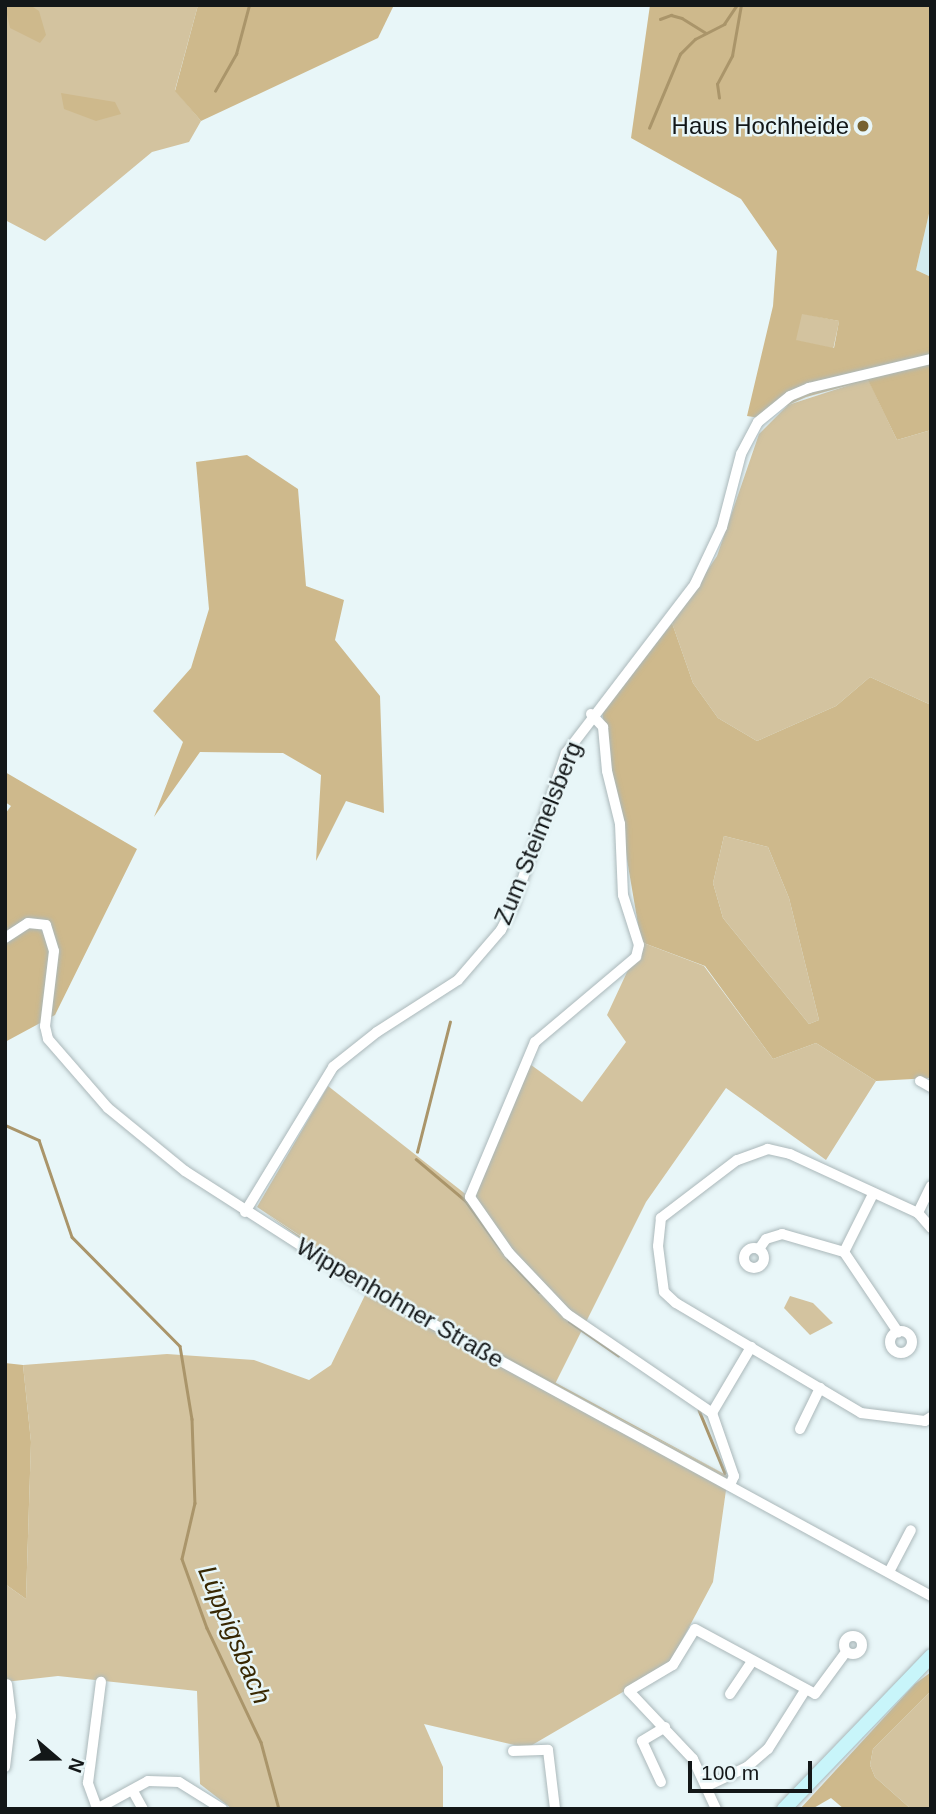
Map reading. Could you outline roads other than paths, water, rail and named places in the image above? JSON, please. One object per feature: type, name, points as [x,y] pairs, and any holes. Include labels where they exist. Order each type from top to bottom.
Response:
[{"type":"main road","points":[[784,1809],[931,1656]]},
{"type":"street","name":"Zum Steimelsberg","points":[[245,1212],[333,1067],[366,1040],[458,980],[501,930],[514,904],[566,753],[592,714],[695,584],[722,527],[741,454],[758,422],[790,396],[809,388],[931,359]]},
{"type":"street","points":[[592,714],[603,727],[620,824],[623,895],[639,945],[636,957],[535,1042],[470,1197],[509,1252],[576,1321],[712,1413],[734,1476],[730,1485]]},
{"type":"street","name":"Wippenhohner Straße","points":[[5,938],[29,923],[46,925],[54,951],[45,1027],[52,1046],[119,1119],[245,1212],[367,1288],[931,1596]]},
{"type":"street","points":[[920,1081],[931,1087]]},
{"type":"street","points":[[931,1228],[918,1213],[790,1154],[768,1149],[737,1160],[661,1219],[658,1246],[664,1292],[751,1347],[876,1417],[931,1417]]},
{"type":"street","points":[[918,1213],[931,1186]]},
{"type":"street","points":[[844,1252],[873,1194]]},
{"type":"street","points":[[759,1249],[766,1239],[782,1234],[844,1252],[898,1332]]},
{"type":"street","points":[[712,1413],[751,1347]]},
{"type":"street","points":[[800,1429],[820,1388]]},
{"type":"street","points":[[889,1572],[911,1530]]},
{"type":"street","points":[[716,1807],[693,1759],[629,1691],[673,1665],[695,1629],[804,1692],[814,1694],[824,1686],[846,1652]]},
{"type":"street","points":[[730,1694],[752,1661]]},
{"type":"street","points":[[101,1682],[88,1783],[97,1809],[134,1793],[148,1781],[179,1782],[222,1809]]},
{"type":"street","points":[[5,1767],[11,1716],[7,1684]]},
{"type":"street","points":[[707,1786],[747,1767],[768,1749],[804,1692]]},
{"type":"street","points":[[661,1782],[642,1741],[665,1727]]},
{"type":"street","points":[[513,1751],[548,1750],[555,1809]]},
{"type":"street","points":[[779,1809],[801,1791]]},
{"type":"street","points":[[134,1793],[143,1809]]},
{"type":"waterway","points":[[215,91],[236,54],[249,5]]},
{"type":"waterway","points":[[649,128],[680,54],[695,39],[724,24],[737,5]]},
{"type":"waterway","points":[[719,98],[717,84],[732,56],[741,5]]},
{"type":"waterway","points":[[660,19],[671,15],[682,18],[706,33]]},
{"type":"waterway","points":[[417,1152],[450,1022]]},
{"type":"waterway","name":"Lüppigsbach","points":[[5,1125],[39,1140],[72,1237],[180,1346],[192,1419],[195,1503],[182,1559],[207,1628],[261,1742],[279,1809]]},
{"type":"waterway","points":[[416,1159],[466,1201],[500,1248]]},
{"type":"waterway","points":[[508,1259],[539,1292]]},
{"type":"waterway","points":[[569,1321],[618,1355]]},
{"type":"waterway","points":[[699,1410],[725,1473]]},
{"type":"place","name":"Haus Hochheide","points":[[863,126]]}]
